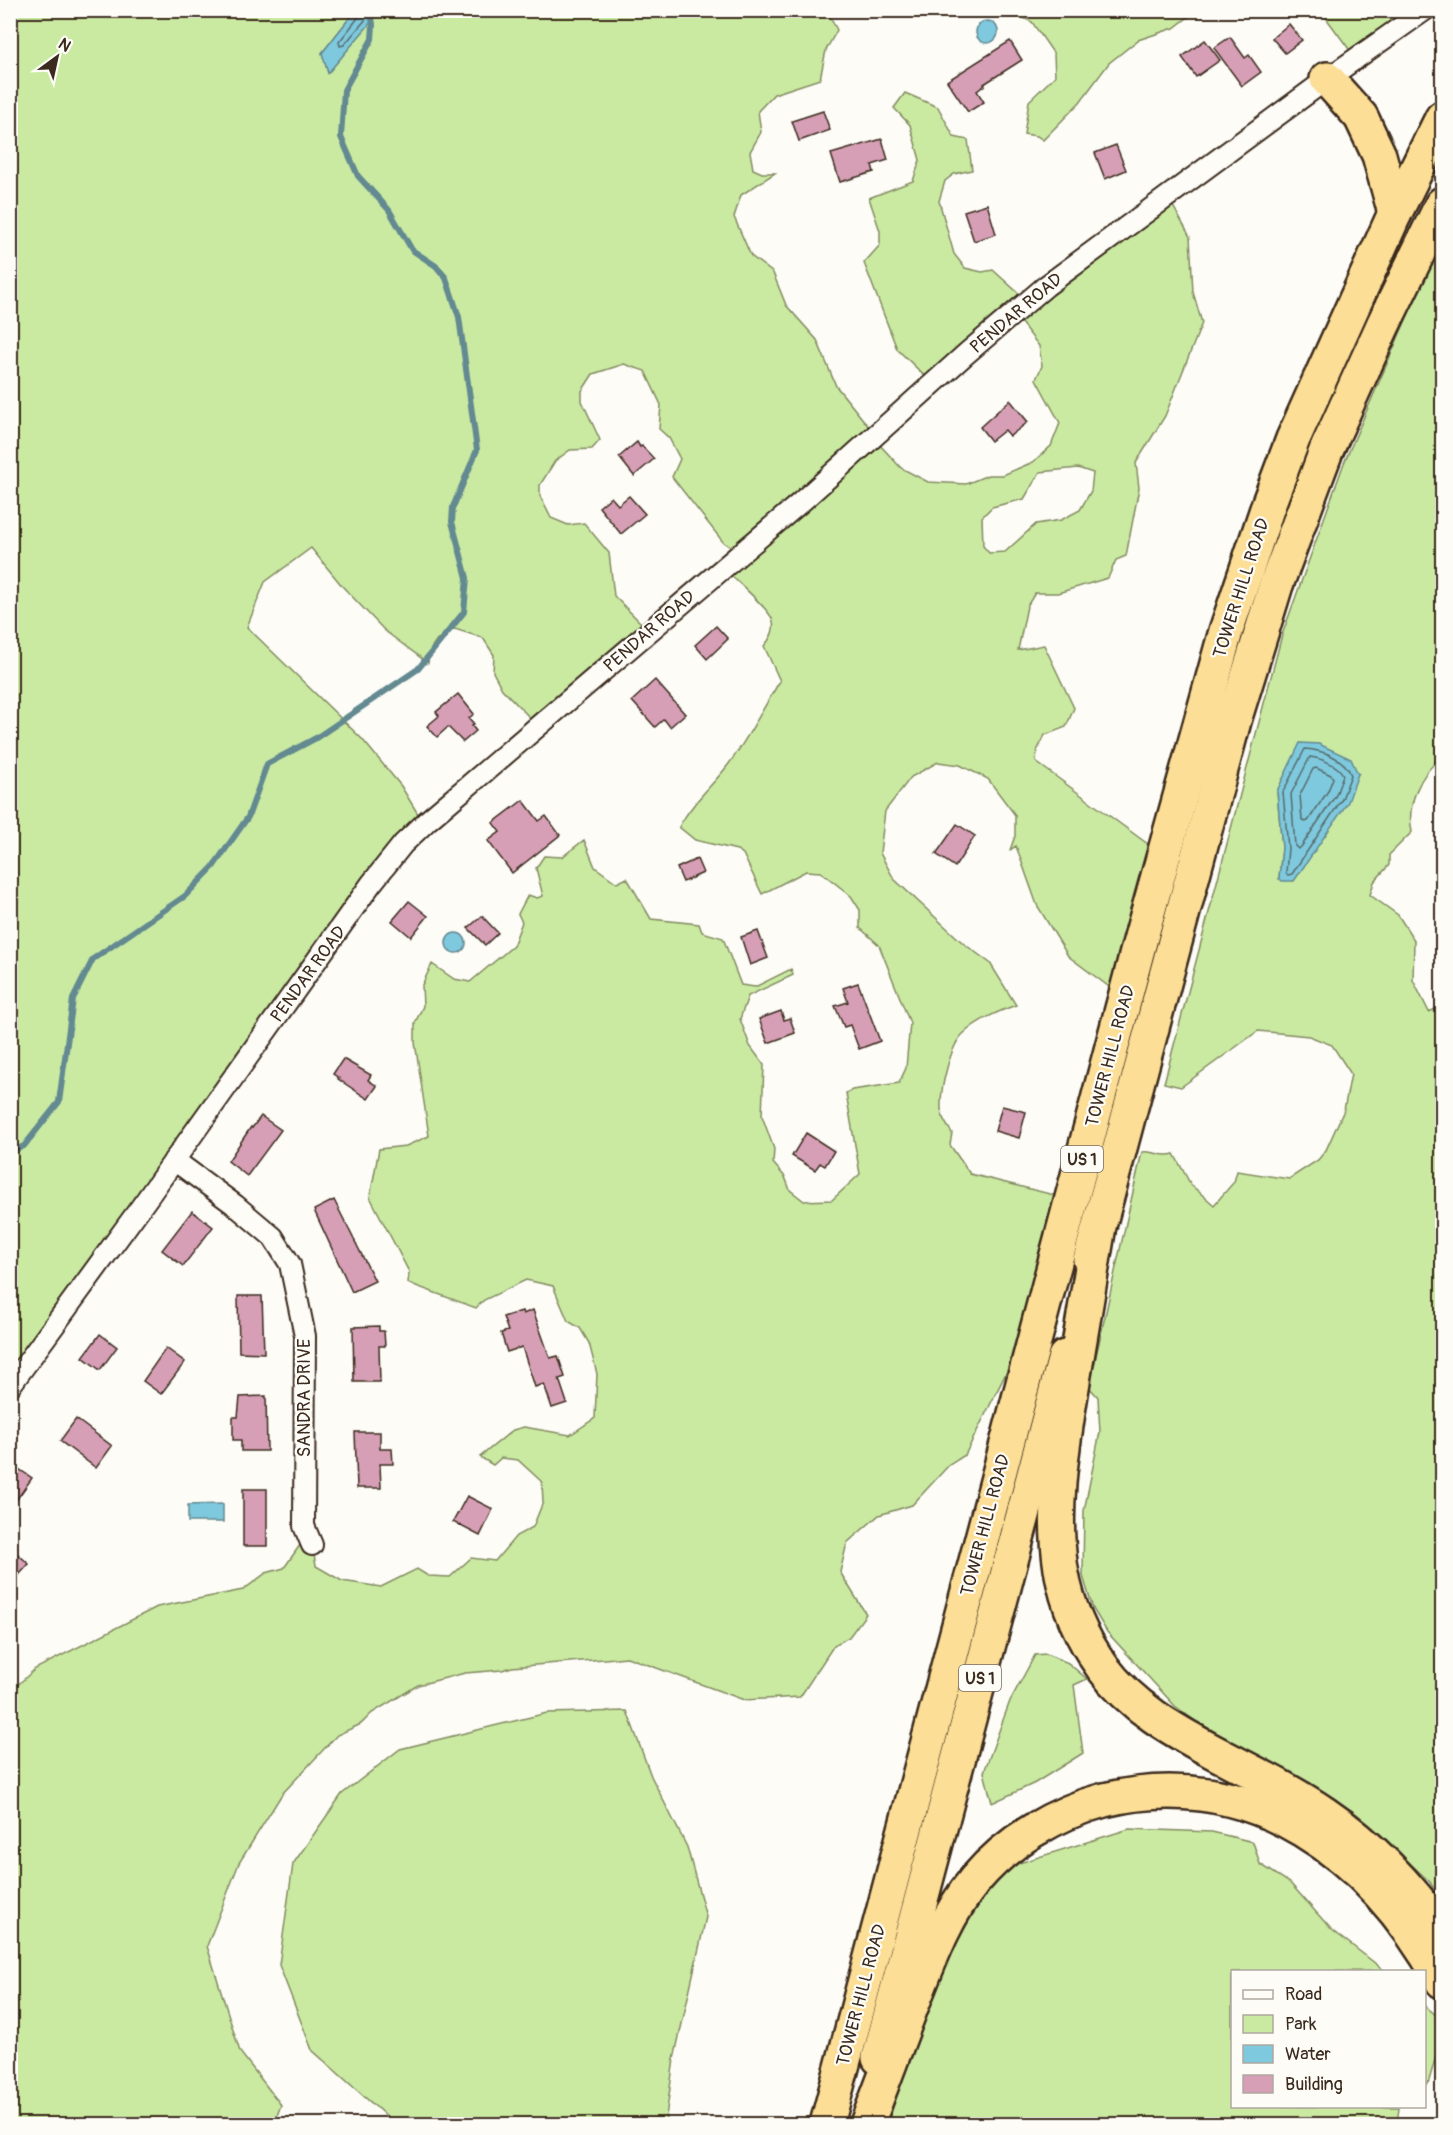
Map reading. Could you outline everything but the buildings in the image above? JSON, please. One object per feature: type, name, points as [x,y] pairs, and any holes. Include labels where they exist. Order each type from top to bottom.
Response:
[{"type":"highway","points":[[1327,79],[1361,117],[1379,155],[1395,213]]},
{"type":"highway","name":"TOWER HILL ROAD","points":[[827,2124],[1140,941],[1226,632],[1293,439],[1395,213],[1443,118]]},
{"type":"highway","name":"TOWER HILL ROAD","points":[[862,2124],[1234,721],[1276,585],[1330,441],[1388,314],[1443,204]]},
{"type":"highway","points":[[1098,1232],[1066,1426],[1059,1501],[1061,1569],[1072,1611],[1081,1631],[1104,1670],[1138,1705],[1177,1731],[1292,1794],[1348,1831],[1377,1856],[1409,1889],[1443,1932]]},
{"type":"highway","points":[[867,2124],[934,1949],[963,1895],[987,1866],[1015,1842],[1064,1814],[1101,1801],[1143,1793],[1190,1793],[1239,1801],[1284,1820],[1332,1850],[1371,1887],[1405,1924],[1443,1981]]},
{"type":"street","name":"PENDAR ROAD","points":[[10,1386],[371,884],[403,844],[427,821],[801,502],[967,353],[1046,286],[1423,11]]},
{"type":"street","name":"SANDRA DRIVE","points":[[174,1160],[235,1205],[273,1237],[290,1264],[305,1336],[304,1526],[312,1545]]},
{"type":"green space","points":[[11,11],[355,11],[322,53],[328,73],[372,21],[373,11],[827,11],[837,30],[826,50],[820,79],[774,94],[758,111],[761,132],[750,152],[753,169],[762,173],[775,173],[741,195],[734,217],[751,256],[773,273],[786,305],[817,340],[836,386],[873,432],[879,444],[901,468],[928,482],[966,484],[988,475],[1003,475],[1033,462],[1051,446],[1060,423],[1036,379],[1042,366],[1039,346],[1018,319],[931,382],[897,349],[864,263],[880,245],[880,231],[869,198],[913,181],[920,160],[910,125],[894,108],[905,93],[938,107],[954,137],[968,140],[972,170],[954,174],[945,181],[939,201],[954,254],[965,268],[982,272],[993,270],[1025,299],[1167,201],[1173,206],[1190,237],[1193,292],[1202,323],[1165,416],[1136,463],[1139,488],[1126,556],[1116,560],[1108,578],[1058,593],[1035,593],[1027,606],[1018,650],[1044,645],[1074,708],[1066,727],[1045,735],[1037,751],[1036,762],[1156,850],[1116,992],[1068,956],[1037,905],[1016,846],[1010,850],[1015,836],[1015,815],[988,779],[960,765],[938,762],[911,777],[885,811],[880,853],[894,879],[963,943],[990,963],[1016,1005],[981,1021],[958,1040],[947,1069],[942,1091],[941,1112],[952,1133],[950,1145],[970,1174],[1066,1198],[1027,1331],[965,1455],[949,1465],[912,1505],[879,1515],[847,1543],[840,1572],[866,1614],[849,1637],[834,1645],[800,1697],[744,1700],[627,1657],[465,1673],[418,1685],[372,1713],[361,1724],[337,1735],[282,1794],[239,1863],[207,1946],[240,2052],[281,2105],[274,2124],[11,2124],[11,1691],[35,1669],[157,1607],[243,1590],[266,1573],[284,1568],[307,1535],[312,1544],[316,1566],[342,1581],[381,1587],[417,1569],[428,1576],[450,1577],[471,1558],[495,1561],[516,1536],[533,1527],[543,1502],[542,1482],[518,1460],[501,1458],[493,1465],[480,1457],[513,1430],[524,1427],[570,1435],[595,1418],[597,1374],[589,1343],[580,1328],[568,1321],[553,1286],[526,1280],[484,1300],[476,1308],[408,1283],[409,1272],[370,1197],[379,1149],[406,1146],[429,1136],[415,1042],[415,1023],[423,1006],[422,985],[432,964],[454,979],[470,982],[513,946],[522,922],[518,914],[528,895],[537,898],[543,896],[536,868],[544,856],[562,857],[584,840],[595,867],[617,883],[627,878],[651,919],[699,924],[702,932],[723,938],[741,985],[755,987],[791,969],[793,975],[748,996],[740,1019],[750,1046],[764,1065],[762,1116],[774,1149],[773,1163],[785,1177],[790,1190],[804,1201],[832,1200],[860,1174],[846,1093],[852,1090],[899,1083],[906,1068],[910,1023],[879,945],[860,928],[860,910],[851,896],[821,872],[806,871],[762,894],[743,854],[737,850],[695,840],[679,827],[689,811],[735,755],[780,681],[764,646],[773,631],[773,621],[759,602],[724,569],[736,551],[723,542],[672,477],[680,459],[669,438],[659,429],[661,405],[645,371],[624,364],[593,374],[582,391],[582,401],[600,440],[592,449],[570,450],[555,461],[540,485],[540,496],[551,518],[568,525],[584,523],[609,553],[614,596],[646,628],[535,723],[502,689],[493,672],[494,655],[483,638],[455,629],[443,635],[433,645],[428,663],[385,631],[343,587],[311,548],[265,582],[247,627],[362,739],[401,786],[424,824],[11,1387]],"holes":[[[1078,468],[1093,473],[1091,491],[1080,510],[1061,520],[1036,524],[1005,552],[989,553],[983,546],[982,517],[992,507],[1024,499],[1040,472]]]},
{"type":"green space","points":[[1016,11],[1196,11],[1174,28],[1138,40],[1109,63],[1080,102],[1043,140],[1037,136],[1024,134],[1029,101],[1055,76],[1054,54],[1032,22],[1019,16]]},
{"type":"green space","points":[[1321,11],[1434,11],[1357,60]]},
{"type":"green space","points":[[1442,243],[1442,757],[1427,772],[1416,790],[1411,811],[1412,832],[1389,855],[1389,865],[1374,882],[1370,895],[1398,915],[1414,940],[1413,980],[1429,1012],[1442,1006],[1442,1902],[1430,1882],[1357,1814],[1312,1786],[1311,1783],[1270,1767],[1221,1740],[1175,1706],[1107,1632],[1093,1609],[1083,1576],[1084,1511],[1100,1432],[1098,1397],[1089,1387],[1142,1152],[1174,1154],[1191,1185],[1214,1205],[1234,1182],[1237,1171],[1289,1179],[1318,1160],[1326,1150],[1344,1110],[1351,1074],[1332,1045],[1309,1036],[1258,1031],[1181,1087],[1164,1083],[1282,635],[1344,463],[1421,285]],"holes":[[[1358,774],[1279,878],[1282,848],[1277,791]]]},
{"type":"green space","points":[[1046,1654],[1068,1663],[1087,1679],[1074,1685],[1083,1753],[1035,1783],[992,1803],[984,1772],[1010,1701],[1035,1655]]},
{"type":"green space","points":[[627,1711],[651,1776],[687,1847],[706,1917],[674,2059],[665,2124],[395,2124],[312,2050],[279,1965],[293,1864],[342,1794],[400,1749],[547,1713]]},
{"type":"green space","points":[[1129,1829],[1212,1832],[1253,1842],[1260,1864],[1290,1883],[1331,1929],[1384,1970],[1231,1970],[1231,2108],[1399,2108],[1397,2124],[888,2124],[929,1985],[1000,1869]]},
{"type":"green space","points":[[1426,2007],[1437,2016],[1442,2036],[1426,2085]]},
{"type":"water","points":[[355,11],[373,11],[372,21],[328,73],[322,53]]},
{"type":"water","points":[[987,21],[997,28],[998,32],[991,42],[987,43],[977,36],[976,32],[983,22]]},
{"type":"water","points":[[1300,743],[1319,744],[1351,759],[1358,774],[1348,802],[1294,881],[1282,881],[1279,878],[1282,848],[1277,791]]},
{"type":"water","points":[[452,933],[460,933],[466,939],[466,947],[460,953],[452,953],[446,947],[446,939]]},
{"type":"water","points":[[223,1504],[223,1522],[188,1522],[188,1505]]},
{"type":"waterway","points":[[10,1152],[24,1146],[59,1102],[73,999],[93,959],[185,896],[213,867],[248,817],[267,764],[316,738],[418,669],[464,612],[467,578],[452,522],[453,507],[477,450],[459,317],[446,278],[436,266],[412,250],[389,210],[358,176],[341,137],[344,90],[372,39],[371,10]]}]
